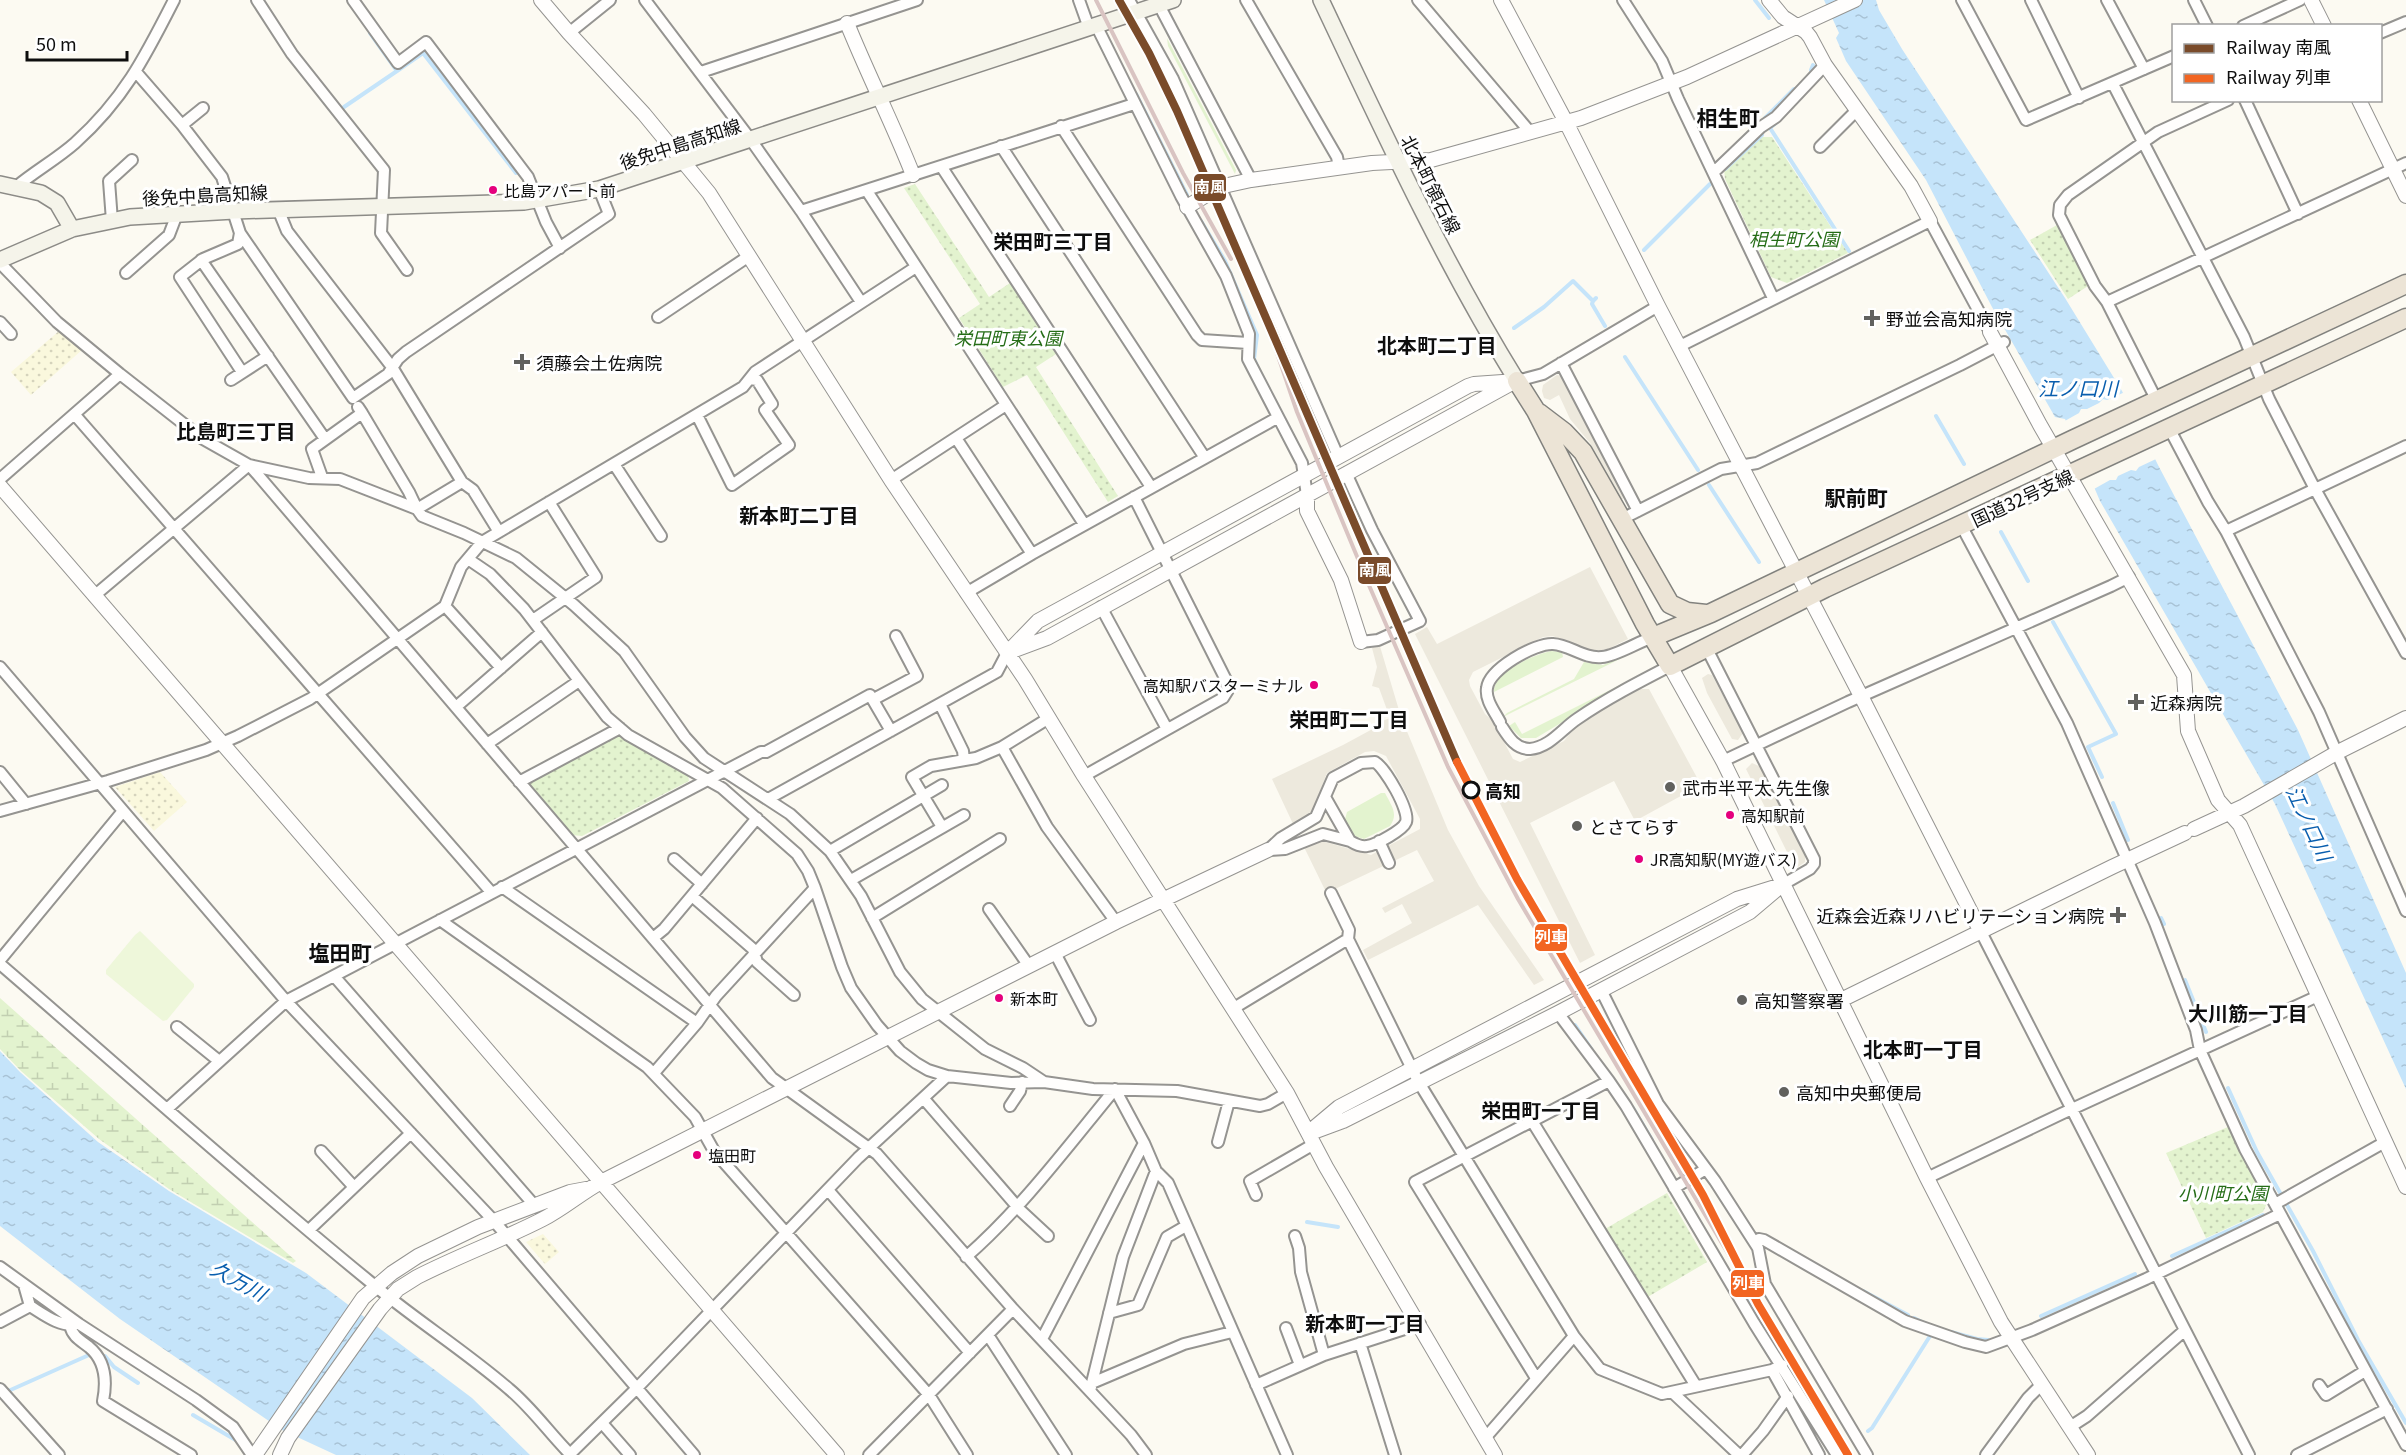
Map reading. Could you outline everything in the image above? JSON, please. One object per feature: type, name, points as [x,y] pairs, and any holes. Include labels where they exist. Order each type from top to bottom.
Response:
[{"type":"highway","name":"国道32号支線","points":[[1653,637],[1711,613],[2072,440],[2406,284]]},
{"type":"highway","name":"国道32号支線","points":[[1670,666],[1809,596],[2406,318]]},
{"type":"highway","points":[[1517,381],[1536,411],[1670,666]]},
{"type":"highway","points":[[1536,411],[1563,432],[1583,452],[1630,515],[1670,604],[1677,609],[1696,614],[1711,613]]},
{"type":"main road","name":"北本町領石線","points":[[1321,0],[1397,160],[1492,340],[1517,381]]},
{"type":"main road","name":"後免中島高知線","points":[[0,261],[72,229],[130,217],[278,209],[538,200],[599,189],[1093,27],[1132,6],[1166,2]]},
{"type":"main road","points":[[0,184],[41,193],[55,202],[72,229]]},
{"type":"street","points":[[16,187],[75,143],[117,100],[136,72],[174,0]]},
{"type":"street","points":[[256,0],[292,54],[384,170],[381,232],[407,270]]},
{"type":"street","points":[[353,0],[398,63],[426,42],[528,177],[546,222],[560,248]]},
{"type":"street","points":[[542,0],[569,33],[644,114],[709,193],[891,480],[1007,652],[1287,1093],[1311,1139],[1486,1437],[1493,1454]]},
{"type":"street","points":[[569,33],[610,0]]},
{"type":"street","points":[[645,0],[751,140],[861,302]]},
{"type":"street","points":[[701,72],[847,23],[894,3],[917,0]]},
{"type":"street","points":[[1079,0],[1187,207],[1226,276],[1249,333],[1248,359],[1302,463],[1307,511],[1341,580],[1361,642],[1378,640],[1420,621],[1372,530],[1346,473]]},
{"type":"street","points":[[1246,0],[1337,157],[1339,167]]},
{"type":"street","points":[[1418,0],[1530,132]]},
{"type":"street","points":[[1501,0],[1566,122],[1658,306],[1797,571],[2250,1455]]},
{"type":"street","points":[[1623,0],[1662,61],[1773,298]]},
{"type":"street","points":[[1769,0],[1783,17],[1806,32],[1857,111],[1911,186],[1990,332],[2000,344],[2054,450],[2076,471],[2128,577],[2184,675],[2188,731],[2218,800],[2240,825],[2406,1187]]},
{"type":"street","points":[[1187,207],[1219,187],[1339,167],[1397,160],[1431,160],[1566,122],[1672,83],[1855,0]]},
{"type":"street","points":[[1962,0],[2026,120],[2172,57]]},
{"type":"street","points":[[2031,0],[2079,98]]},
{"type":"street","points":[[2107,0],[2144,69]]},
{"type":"street","points":[[2194,0],[2206,24]]},
{"type":"street","points":[[2247,24],[2300,0]]},
{"type":"street","points":[[2311,0],[2323,24]]},
{"type":"street","points":[[1166,2],[1251,180]]},
{"type":"street","points":[[1132,6],[1173,79],[1338,456]]},
{"type":"street","points":[[2382,32],[2406,22]]},
{"type":"street","points":[[847,23],[869,79],[891,119],[913,175]]},
{"type":"street","points":[[1714,172],[1761,127],[1776,117],[1826,65]]},
{"type":"street","points":[[136,72],[182,125],[222,177],[240,233],[353,398],[422,516],[516,558],[567,599],[624,651],[685,737],[704,758],[801,822],[830,851],[851,880],[900,972],[922,999],[985,1049],[1023,1068],[1044,1082]]},
{"type":"street","points":[[2113,84],[2244,338],[2263,384],[2315,489],[2406,654]]},
{"type":"street","points":[[2157,401],[2107,302],[2095,286],[2059,215],[2060,205],[2068,195],[2158,132],[2224,102]]},
{"type":"street","points":[[2246,102],[2298,214]]},
{"type":"street","points":[[2360,102],[2406,196]]},
{"type":"street","points":[[801,211],[1134,104]]},
{"type":"street","points":[[182,125],[203,108]]},
{"type":"street","points":[[1820,147],[1857,111]]},
{"type":"street","points":[[1061,126],[1197,335],[1202,340],[1248,343]]},
{"type":"street","points":[[1001,146],[1205,458]]},
{"type":"street","points":[[112,221],[109,181],[132,160]]},
{"type":"street","points":[[2107,302],[2406,163]]},
{"type":"street","points":[[941,166],[1151,487]]},
{"type":"street","points":[[353,398],[388,374],[406,352],[609,214],[599,189]]},
{"type":"street","points":[[867,191],[1084,524]]},
{"type":"street","points":[[278,209],[287,231],[392,367],[462,482],[473,490],[499,532]]},
{"type":"street","points":[[126,273],[169,235],[177,214]]},
{"type":"street","points":[[1680,346],[1929,221]]},
{"type":"street","points":[[240,233],[238,244],[201,260],[180,277],[242,372]]},
{"type":"street","points":[[658,317],[749,255]]},
{"type":"street","points":[[201,260],[325,439]]},
{"type":"street","points":[[0,261],[57,322],[203,439],[249,465],[309,478],[340,479],[417,509]]},
{"type":"street","points":[[0,811],[99,783],[221,744],[318,694],[446,606],[461,567],[482,542],[743,387],[755,372],[916,267]]},
{"type":"street","points":[[768,799],[997,672],[1007,652],[1038,621],[1468,386],[1517,381],[1543,375],[1658,306]]},
{"type":"street","points":[[0,322],[11,334]]},
{"type":"street","points":[[1561,363],[1630,515],[1721,469],[1757,463],[2000,344]]},
{"type":"street","points":[[231,380],[268,356]]},
{"type":"street","points":[[0,479],[120,374]]},
{"type":"street","points":[[697,415],[732,486],[789,445],[765,410],[771,404],[757,380],[750,380]]},
{"type":"street","points":[[1007,652],[1047,638],[1517,381]]},
{"type":"street","points":[[891,480],[1006,405]]},
{"type":"street","points":[[322,477],[312,449],[362,413]]},
{"type":"street","points":[[75,415],[491,892]]},
{"type":"street","points":[[966,593],[1074,532],[1084,524],[1277,418]]},
{"type":"street","points":[[2169,428],[2226,531],[2338,752],[2406,911]]},
{"type":"street","points":[[956,438],[1032,554]]},
{"type":"street","points":[[2226,531],[2406,446]]},
{"type":"street","points":[[615,464],[661,536]]},
{"type":"street","points":[[94,596],[175,530],[249,465]]},
{"type":"street","points":[[249,465],[772,1078],[876,1154],[1013,1309],[1091,1387],[1146,1455]]},
{"type":"street","points":[[417,509],[462,482]]},
{"type":"street","points":[[0,486],[393,944],[837,1455]]},
{"type":"street","points":[[1084,776],[1223,698],[1228,690],[1226,680],[1134,497]]},
{"type":"street","points":[[533,620],[597,578],[549,502]]},
{"type":"street","points":[[1961,525],[2067,723],[2163,945],[2196,1030],[2200,1050],[2245,1149],[2281,1201],[2280,1214],[2406,1445]]},
{"type":"street","points":[[468,559],[490,574],[524,609],[607,717],[620,728],[709,781],[757,818],[797,854],[815,888],[846,978],[861,1005],[888,1038],[916,1063],[946,1076],[1044,1082],[1093,1089],[1177,1091],[1260,1106],[1287,1093]]},
{"type":"street","points":[[1723,761],[1861,696],[2128,577]]},
{"type":"street","points":[[446,606],[501,668]]},
{"type":"street","points":[[1101,607],[1167,729]]},
{"type":"street","points":[[456,707],[542,632]]},
{"type":"street","points":[[874,699],[917,676],[896,636]]},
{"type":"street","points":[[1653,637],[1603,657],[1594,657],[1549,644],[1537,647],[1494,673],[1486,688],[1487,697],[1513,743],[1525,748],[1538,747],[1556,737],[1575,720],[1670,666],[1723,761],[1927,1178],[2011,1339],[2088,1455]]},
{"type":"street","points":[[1256,1195],[1250,1181],[1311,1139],[1418,1081],[1558,1013],[1750,912],[1782,885],[1810,869],[1814,864],[1814,859],[1706,647]]},
{"type":"street","points":[[0,667],[286,1001],[508,1236],[694,1455]]},
{"type":"street","points":[[487,744],[579,681]]},
{"type":"street","points":[[166,1109],[286,1001],[491,892],[709,781],[761,752],[766,752],[870,695],[891,731]]},
{"type":"street","points":[[940,704],[963,751],[964,760]]},
{"type":"street","points":[[942,827],[912,777],[931,766],[976,758],[1002,747],[1049,718]]},
{"type":"street","points":[[1839,1001],[2127,860],[2229,813],[2338,752],[2406,718]]},
{"type":"street","points":[[519,782],[620,728]]},
{"type":"street","points":[[1002,747],[1047,827],[1116,922]]},
{"type":"street","points":[[280,1455],[288,1438],[380,1309],[389,1297],[405,1285],[443,1264],[508,1236],[575,1201],[588,1189],[1116,922],[1268,850],[1281,838],[1317,817],[1333,778],[1365,762],[1371,761],[1379,764],[1403,804],[1407,819],[1400,830],[1379,841],[1362,846],[1323,834],[1285,849],[1268,850]]},
{"type":"street","points":[[0,772],[26,804]]},
{"type":"street","points":[[830,851],[942,785]]},
{"type":"street","points":[[1325,797],[1350,841]]},
{"type":"street","points":[[123,811],[0,962],[166,1109],[376,1287],[512,1390],[571,1454],[869,1148],[946,1076]]},
{"type":"street","points":[[851,880],[964,815]]},
{"type":"street","points":[[653,938],[664,929],[757,818]]},
{"type":"street","points":[[872,918],[1000,839]]},
{"type":"street","points":[[1379,841],[1389,863]]},
{"type":"street","points":[[674,860],[702,884]]},
{"type":"street","points":[[1311,1139],[1336,1109],[1411,1068],[1737,899],[1782,885]]},
{"type":"street","points":[[502,887],[697,1023]]},
{"type":"street","points":[[654,1073],[754,954],[815,888]]},
{"type":"street","points":[[1331,893],[1349,930],[1348,939],[1418,1081],[1574,1336],[1600,1369],[1662,1394],[1777,1368]]},
{"type":"street","points":[[692,896],[753,949],[757,962],[794,995]]},
{"type":"street","points":[[989,909],[1029,966]]},
{"type":"street","points":[[440,920],[654,1073],[695,1117],[714,1151],[929,1395],[967,1455]]},
{"type":"street","points":[[1234,1008],[1348,939]]},
{"type":"street","points":[[1055,953],[1090,1020]]},
{"type":"street","points":[[333,976],[535,1206]]},
{"type":"street","points":[[1601,990],[1648,1088],[1755,1242],[1760,1253],[1765,1284],[1867,1455]]},
{"type":"street","points":[[1927,1178],[2318,996]]},
{"type":"street","points":[[1558,1013],[1626,1106],[1754,1323],[1819,1455]]},
{"type":"street","points":[[177,1027],[219,1061]]},
{"type":"street","points":[[1536,1378],[1415,1182],[1609,1081]]},
{"type":"street","points":[[1010,1106],[1020,1092],[1022,1082]]},
{"type":"street","points":[[1115,1089],[1156,1171],[1168,1183],[1287,1455]]},
{"type":"street","points":[[966,1257],[991,1235],[1017,1206],[1115,1089]]},
{"type":"street","points":[[924,1099],[1017,1206],[1048,1236]]},
{"type":"street","points":[[1218,1142],[1228,1101]]},
{"type":"street","points":[[1532,1121],[1696,1386]]},
{"type":"street","points":[[309,1230],[411,1133]]},
{"type":"street","points":[[2281,1201],[2385,1142]]},
{"type":"street","points":[[1042,1339],[1144,1143]]},
{"type":"street","points":[[321,1151],[354,1187]]},
{"type":"street","points":[[1674,1188],[1706,1169]]},
{"type":"street","points":[[1091,1387],[1123,1257],[1156,1171]]},
{"type":"street","points":[[0,1267],[75,1325],[196,1400],[233,1427],[253,1455],[362,1300],[376,1287],[418,1256],[494,1221],[570,1192],[588,1189]]},
{"type":"street","points":[[828,1190],[970,1353]]},
{"type":"street","points":[[1755,1242],[1759,1239],[1764,1240],[1905,1321],[1936,1333],[1986,1347],[2011,1339],[2156,1274],[2280,1214]]},
{"type":"street","points":[[1109,1313],[1138,1305],[1167,1237],[1186,1226]]},
{"type":"street","points":[[1295,1236],[1299,1248],[1301,1272],[1324,1355]]},
{"type":"street","points":[[24,1285],[30,1306],[57,1321],[75,1325]]},
{"type":"street","points":[[2,1319],[30,1306]]},
{"type":"street","points":[[869,1455],[1013,1309]]},
{"type":"street","points":[[1256,1385],[1324,1355],[1420,1324]]},
{"type":"street","points":[[75,1325],[72,1335],[92,1349],[105,1371],[104,1401],[191,1455]]},
{"type":"street","points":[[1286,1328],[1300,1365]]},
{"type":"street","points":[[2070,1427],[2087,1416],[2185,1330]]},
{"type":"street","points":[[1091,1387],[1184,1344],[1232,1332]]},
{"type":"street","points":[[988,1335],[1066,1455]]},
{"type":"street","points":[[1486,1437],[1574,1336]]},
{"type":"street","points":[[1360,1344],[1395,1455]]},
{"type":"street","points":[[1777,1368],[1835,1454]]},
{"type":"street","points":[[2319,1385],[2326,1395],[2365,1371]]},
{"type":"street","points":[[1986,1455],[2028,1398],[2041,1385]]},
{"type":"street","points":[[2,1392],[59,1455]]},
{"type":"street","points":[[1672,1392],[1740,1455],[1763,1431],[1788,1396]]},
{"type":"street","points":[[2297,1455],[2387,1409]]},
{"type":"street","points":[[602,1423],[630,1455]]},
{"type":"shaded area","points":[[59,331],[82,350],[31,395],[11,372]]},
{"type":"shaded area","points":[[1557,375],[1561,376],[1567,384],[1622,492],[1623,499],[1621,500],[1590,443],[1570,419],[1559,395],[1550,400],[1544,398],[1543,385]]},
{"type":"shaded area","points":[[1590,567],[1628,639],[1608,649],[1596,651],[1584,649],[1553,636],[1543,637],[1473,672],[1469,680],[1485,714],[1493,721],[1513,759],[1520,762],[1564,741],[1575,726],[1636,689],[1649,689],[1701,785],[1635,821],[1614,781],[1530,823],[1595,955],[1580,963],[1415,634],[1427,627],[1437,644]]},
{"type":"shaded area","points":[[1379,643],[1401,717],[1448,830],[1479,886],[1544,980],[1534,985],[1478,905],[1368,960],[1363,950],[1412,923],[1402,904],[1385,913],[1382,908],[1434,881],[1417,850],[1331,893],[1326,892],[1304,847],[1322,841],[1371,855],[1420,829],[1420,819],[1386,756],[1374,751],[1365,752],[1327,773],[1310,817],[1294,826],[1272,779],[1343,745],[1390,718],[1379,688],[1372,686],[1377,667],[1372,648]]},
{"type":"shaded area","points":[[1708,674],[1712,675],[1743,733],[1738,740],[1732,739],[1707,693],[1702,678]]},
{"type":"shaded area","points":[[1752,763],[1761,767],[1805,854],[1805,862],[1798,867],[1789,856],[1746,769]]},
{"type":"shaded area","points":[[160,772],[187,802],[154,831],[115,787]]},
{"type":"shaded area","points":[[543,1234],[559,1252],[545,1264],[526,1242]]},
{"type":"green space","points":[[1167,38],[1236,170],[1235,174],[1168,46]]},
{"type":"green space","name":"相生町公園","points":[[1762,137],[1772,137],[1848,253],[1787,283],[1771,277],[1725,179],[1724,168]]},
{"type":"green space","name":"栄田町東公園","points":[[915,184],[989,297],[1010,283],[1056,354],[1036,367],[1118,496],[1108,502],[1027,375],[1003,387],[959,318],[980,304],[904,188]]},
{"type":"green space","points":[[2057,225],[2088,286],[2068,299],[2030,240]]},
{"type":"green space","points":[[1551,651],[1562,652],[1563,657],[1494,692],[1495,685],[1507,671],[1525,660]]},
{"type":"green space","points":[[1634,652],[1503,717],[1574,679],[1584,662],[1603,665]]},
{"type":"green space","points":[[1644,673],[1536,738],[1521,738],[1509,726],[1515,722],[1522,734]]},
{"type":"green space","points":[[620,736],[688,775],[689,781],[582,836],[572,835],[530,785],[532,779],[613,737]]},
{"type":"green space","points":[[1385,793],[1393,810],[1393,822],[1390,826],[1364,839],[1354,836],[1344,823],[1347,812]]},
{"type":"green space","points":[[140,931],[194,984],[194,987],[167,1020],[163,1021],[106,974],[106,970]]},
{"type":"green space","points":[[0,998],[296,1261],[293,1263],[169,1189],[99,1139],[21,1071],[0,1049]]},
{"type":"green space","name":"小川町公園","points":[[2228,1127],[2267,1203],[2263,1212],[2206,1238],[2166,1153]]},
{"type":"green space","points":[[1667,1193],[1707,1262],[1646,1298],[1605,1229]]},
{"type":"water","name":"江ノ口川","points":[[1824,0],[1876,0],[1879,10],[1902,49],[2065,298],[2122,391],[2158,465],[2298,730],[2406,973],[2406,1089],[2275,804],[2100,501],[2065,419],[2055,417],[1992,307],[1926,180],[1846,61],[1836,38],[1839,33]]},
{"type":"water","name":"久万川","points":[[0,1051],[98,1142],[169,1191],[306,1273],[472,1398],[530,1455],[336,1455],[282,1430],[120,1319],[0,1226]]},
{"type":"pier","points":[[2125,392],[2156,459],[2139,467],[2136,471],[2131,470],[2118,476],[2116,480],[2110,480],[2094,489],[2063,422],[2079,413],[2081,409],[2087,409],[2103,399],[2107,400]]},
{"type":"waterway","points":[[1755,0],[1769,18]]},
{"type":"waterway","points":[[370,33],[397,71],[423,53],[516,173]]},
{"type":"waterway","points":[[1811,70],[1813,65]]},
{"type":"waterway","points":[[344,107],[397,71]]},
{"type":"waterway","points":[[1765,118],[1794,89]]},
{"type":"waterway","points":[[1136,94],[1187,195]]},
{"type":"waterway","points":[[1777,122],[1770,128],[1849,251]]},
{"type":"waterway","points":[[1725,169],[1762,135]]},
{"type":"waterway","points":[[1644,250],[1710,184]]},
{"type":"waterway","points":[[1201,221],[1225,261],[1257,335],[1254,359],[1257,366]]},
{"type":"waterway","points":[[1514,328],[1544,307],[1573,281],[1593,301],[1596,298]]},
{"type":"waterway","points":[[1593,301],[1592,304],[1605,326]]},
{"type":"waterway","points":[[1625,357],[1698,470]]},
{"type":"waterway","points":[[1936,416],[1964,464]]},
{"type":"waterway","points":[[1709,485],[1759,562]]},
{"type":"waterway","points":[[2001,532],[2028,581]]},
{"type":"waterway","points":[[2053,622],[2116,734],[2088,747],[2102,777]]},
{"type":"waterway","points":[[2113,803],[2128,840]]},
{"type":"waterway","points":[[2161,918],[2164,924]]},
{"type":"waterway","points":[[2185,980],[2206,1032]]},
{"type":"waterway","points":[[1575,1025],[1592,1050]]},
{"type":"waterway","points":[[2228,1088],[2257,1152],[2313,1251],[2358,1340],[2406,1423]]},
{"type":"waterway","points":[[1633,1108],[1652,1140]]},
{"type":"waterway","points":[[2172,1256],[2263,1215]]},
{"type":"waterway","points":[[1307,1222],[1338,1227]]},
{"type":"waterway","points":[[2041,1316],[2135,1274]]},
{"type":"waterway","points":[[1863,1291],[1908,1315]]},
{"type":"waterway","points":[[1742,1292],[1758,1319]]},
{"type":"waterway","points":[[1914,1318],[1924,1323]]},
{"type":"waterway","points":[[1951,1332],[1988,1340]]},
{"type":"waterway","points":[[1868,1431],[1930,1336]]},
{"type":"waterway","points":[[6,1392],[89,1355]]},
{"type":"waterway","points":[[105,1356],[114,1367],[138,1383]]},
{"type":"waterway","points":[[193,1415],[239,1442]]},
{"type":"railway","points":[[1096,0],[1183,173],[1231,259]]},
{"type":"railway","points":[[1262,309],[1297,412],[1448,767],[1518,899],[1758,1304]]},
{"type":"rail line","name":"南風","points":[[1119,0],[1149,53],[1177,111],[1457,762]]},
{"type":"rail line","name":"列車","points":[[1457,762],[1517,879],[1703,1195],[1758,1304],[1848,1455]]},
{"type":"place","name":"比島アパート前","points":[[493,190]]},
{"type":"place","name":"野並会高知病院","points":[[1872,318]]},
{"type":"place","name":"須藤会土佐病院","points":[[522,362]]},
{"type":"place","name":"高知駅バスターミナル","points":[[1314,685]]},
{"type":"place","name":"近森病院","points":[[2136,702]]},
{"type":"place","name":"武市半平太 先生像","points":[[1670,787]]},
{"type":"place","name":"高知","points":[[1471,790]]},
{"type":"place","name":"高知駅前","points":[[1730,815]]},
{"type":"place","name":"とさてらす","points":[[1577,826]]},
{"type":"place","name":"JR高知駅(MY遊バス)","points":[[1639,859]]},
{"type":"place","name":"近森会近森リハビリテーション病院","points":[[2118,915]]},
{"type":"place","name":"新本町","points":[[999,998]]},
{"type":"place","name":"高知警察署","points":[[1742,1000]]},
{"type":"place","name":"高知中央郵便局","points":[[1784,1092]]},
{"type":"place","name":"塩田町","points":[[697,1155]]},
{"type":"district","name":"相生町","points":[[1728,117]]},
{"type":"district","name":"栄田町三丁目","points":[[1053,240]]},
{"type":"district","name":"北本町二丁目","points":[[1437,344]]},
{"type":"district","name":"比島町三丁目","points":[[236,430]]},
{"type":"district","name":"駅前町","points":[[1856,497]]},
{"type":"district","name":"新本町二丁目","points":[[799,514]]},
{"type":"district","name":"栄田町二丁目","points":[[1349,718]]},
{"type":"district","name":"塩田町","points":[[340,952]]},
{"type":"district","name":"大川筋一丁目","points":[[2248,1012]]},
{"type":"district","name":"北本町一丁目","points":[[1923,1048]]},
{"type":"district","name":"栄田町一丁目","points":[[1541,1109]]},
{"type":"district","name":"新本町一丁目","points":[[1365,1322]]}]
